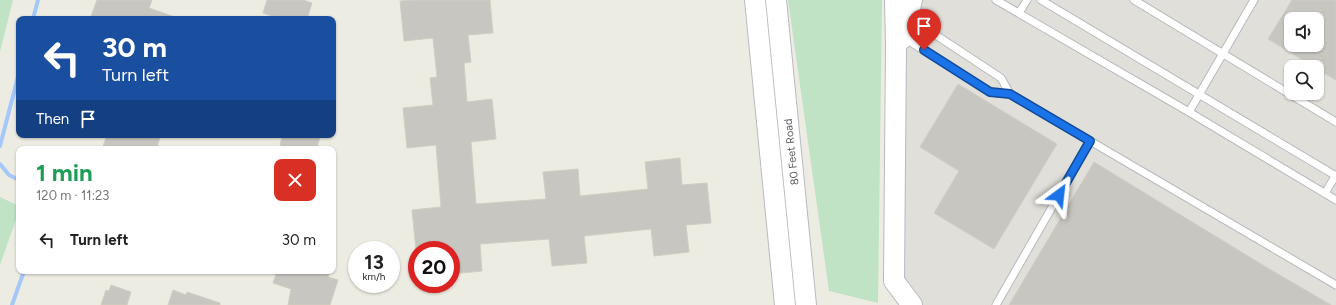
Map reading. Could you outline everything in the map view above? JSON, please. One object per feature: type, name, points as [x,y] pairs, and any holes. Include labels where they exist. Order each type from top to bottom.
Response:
[{"type":"street","name":"80 Feet Road","points":[[755,0],[785,305]]},
{"type":"street","name":"80 Feet Road","points":[[776,0],[806,305]]},
{"type":"street","points":[[895,0],[900,41],[894,281],[912,305]]},
{"type":"street","points":[[900,41],[910,9]]},
{"type":"lane","points":[[1019,13],[1027,0]]},
{"type":"lane","points":[[1041,0],[1336,175],[1325,193]]},
{"type":"lane","points":[[1134,0],[1336,122]]},
{"type":"lane","points":[[1189,112],[1254,0]]},
{"type":"lane","points":[[999,1],[1336,200]]},
{"type":"lane","points":[[910,9],[1001,78],[1010,94]]},
{"type":"lane","points":[[900,41],[990,92],[1010,94],[1336,285]]},
{"type":"lane","points":[[996,305],[1090,141]]},
{"type":"shaded area","points":[[916,0],[1336,0],[1336,305],[918,305],[898,266],[903,49]]},
{"type":"green space","points":[[0,0],[13,0],[0,52]]},
{"type":"green space","points":[[788,0],[882,0],[878,303],[829,291]]},
{"type":"green space","points":[[0,197],[16,205],[16,220],[0,265]]},
{"type":"building","points":[[97,0],[152,0],[149,8],[172,16],[91,16]]},
{"type":"building","points":[[267,0],[303,0],[312,3],[308,16],[272,16],[263,13]]},
{"type":"building","points":[[490,0],[493,33],[468,35],[471,62],[464,63],[467,102],[492,99],[496,139],[471,142],[476,204],[546,199],[543,172],[578,169],[580,196],[648,189],[645,162],[680,158],[682,185],[707,183],[711,223],[686,225],[689,252],[654,256],[651,229],[584,236],[587,263],[552,266],[549,239],[480,244],[482,271],[460,273],[460,241],[415,241],[412,210],[441,207],[436,145],[407,148],[403,108],[433,105],[430,78],[437,77],[433,38],[404,41],[400,1]]},
{"type":"building","points":[[1292,0],[1336,0],[1336,80],[1324,73],[1324,60],[1302,60],[1289,52],[1324,52],[1324,12],[1285,12]]},
{"type":"building","points":[[1284,13],[1284,49],[1268,39]]},
{"type":"building","points":[[958,84],[1057,144],[994,249],[934,213],[959,171],[920,147]]},
{"type":"building","points":[[106,138],[160,138],[157,146],[103,146]]},
{"type":"building","points":[[282,138],[320,138],[317,146],[281,146]]},
{"type":"building","points":[[1094,162],[1266,267],[1331,305],[1009,305]]},
{"type":"building","points":[[276,274],[329,274],[328,277],[338,280],[330,305],[288,305],[291,289],[273,283]]},
{"type":"building","points":[[111,285],[131,292],[127,305],[101,305],[106,290],[109,291]]},
{"type":"building","points":[[173,290],[186,295],[187,292],[220,303],[220,305],[168,305]]},
{"type":"waterway","points":[[34,16],[38,0]]},
{"type":"waterway","points":[[0,146],[16,85]]},
{"type":"waterway","points":[[0,164],[9,175],[16,178]]},
{"type":"waterway","points":[[12,305],[23,274]]},
{"type":"route","points":[[924,50],[990,92],[1010,94],[1090,141],[1059,195]]}]
